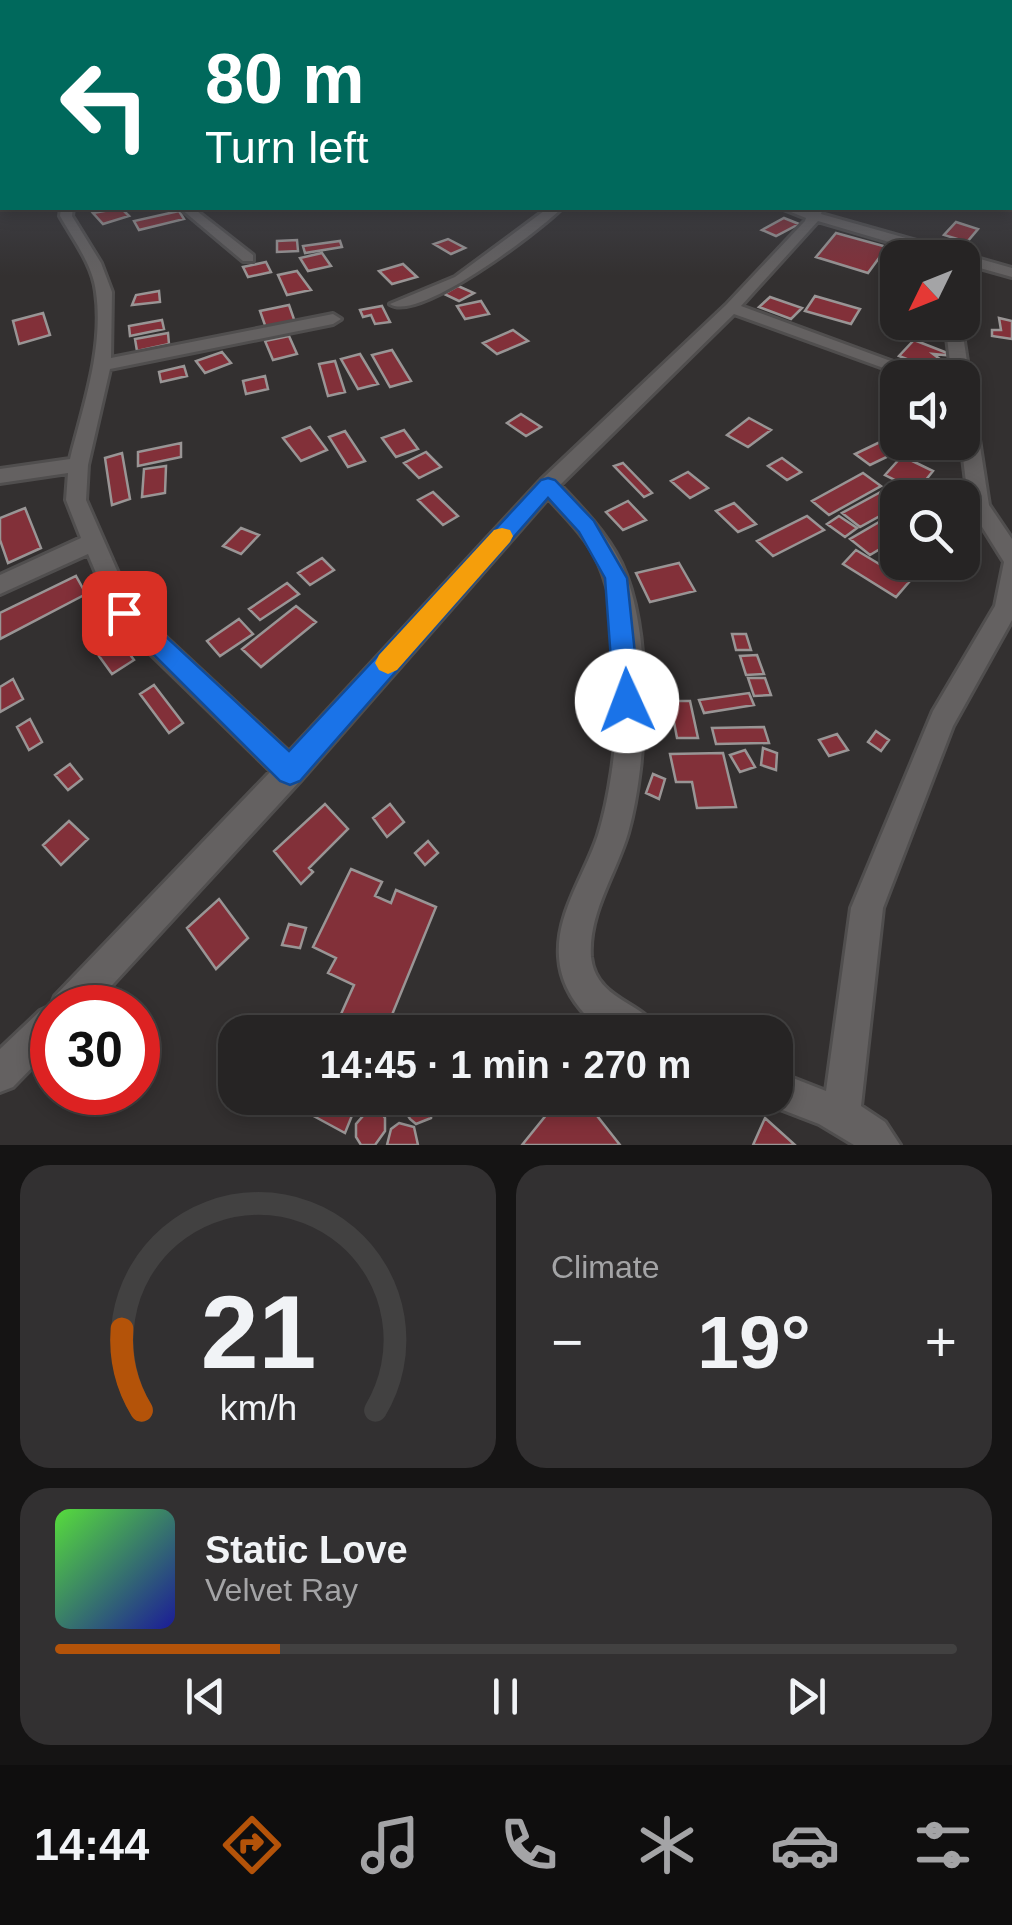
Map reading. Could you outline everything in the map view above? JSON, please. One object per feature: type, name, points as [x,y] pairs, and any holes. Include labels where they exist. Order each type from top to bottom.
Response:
[{"type":"street","points":[[67,210],[66,216],[94,263],[104,292],[102,365],[78,465],[76,500],[124,613],[290,771]]},
{"type":"street","points":[[188,210],[248,258]]},
{"type":"street","points":[[398,304],[460,280],[553,210]]},
{"type":"street","points":[[89,985],[290,771],[548,485],[731,308],[811,222],[814,211],[902,240]]},
{"type":"street","points":[[980,264],[1012,273]]},
{"type":"street","points":[[731,308],[880,360]]},
{"type":"street","points":[[102,365],[333,319]]},
{"type":"street","points":[[972,460],[978,506],[1012,557]]},
{"type":"street","points":[[0,476],[78,465]]},
{"type":"street","points":[[548,485],[586,526],[616,578],[626,668],[628,765],[622,802],[575,936],[574,961],[588,996],[615,1015]]},
{"type":"street","points":[[0,585],[93,542]]},
{"type":"street","points":[[841,1117],[867,908],[942,720],[1007,607],[1012,568]]},
{"type":"street","points":[[0,1074],[30,1044]]},
{"type":"street","points":[[793,1097],[841,1117],[875,1137],[881,1145]]},
{"type":"building","points":[[123,210],[129,216],[103,224],[93,213]]},
{"type":"building","points":[[179,211],[184,219],[139,230],[134,221]]},
{"type":"building","points":[[784,218],[799,224],[776,236],[762,230]]},
{"type":"building","points":[[956,222],[978,229],[969,240],[944,235]]},
{"type":"building","points":[[836,233],[880,245],[880,257],[868,273],[816,257]]},
{"type":"building","points":[[448,239],[465,248],[451,254],[434,244]]},
{"type":"building","points":[[297,240],[298,251],[277,252],[277,241]]},
{"type":"building","points":[[340,241],[342,247],[305,253],[303,246]]},
{"type":"building","points":[[322,253],[331,266],[308,271],[300,258]]},
{"type":"building","points":[[266,262],[271,272],[248,277],[243,267]]},
{"type":"building","points":[[403,264],[417,277],[392,284],[379,271]]},
{"type":"building","points":[[297,271],[311,290],[287,295],[278,275]]},
{"type":"building","points":[[458,286],[474,293],[459,301],[444,294]]},
{"type":"building","points":[[159,291],[160,302],[132,305],[136,295]]},
{"type":"building","points":[[815,296],[860,309],[851,324],[805,311]]},
{"type":"building","points":[[770,297],[802,308],[791,319],[759,307]]},
{"type":"building","points":[[481,301],[489,314],[465,319],[457,306]]},
{"type":"building","points":[[289,305],[295,322],[266,328],[260,311]]},
{"type":"building","points":[[382,306],[390,322],[375,324],[371,315],[363,317],[360,310]]},
{"type":"building","points":[[43,313],[50,335],[19,344],[13,321]]},
{"type":"building","points":[[999,318],[1012,321],[1012,339],[992,336],[992,330],[1001,330]]},
{"type":"building","points":[[162,320],[164,329],[130,336],[129,326]]},
{"type":"building","points":[[513,330],[528,341],[497,354],[483,343]]},
{"type":"building","points":[[168,333],[169,344],[137,351],[135,339]]},
{"type":"building","points":[[289,336],[297,354],[273,360],[265,341]]},
{"type":"building","points":[[914,340],[955,356],[933,354],[941,360],[909,360],[899,356]]},
{"type":"building","points":[[392,350],[411,381],[390,387],[372,355]]},
{"type":"building","points":[[222,352],[231,363],[205,373],[196,361]]},
{"type":"building","points":[[360,354],[378,384],[358,389],[341,359]]},
{"type":"building","points":[[335,361],[345,392],[328,396],[319,364]]},
{"type":"building","points":[[184,366],[187,376],[161,382],[159,372]]},
{"type":"building","points":[[265,376],[268,389],[246,394],[243,381]]},
{"type":"building","points":[[521,414],[541,427],[526,436],[507,423]]},
{"type":"building","points":[[749,418],[771,430],[748,447],[727,435]]},
{"type":"building","points":[[310,427],[327,450],[301,461],[283,438]]},
{"type":"building","points":[[404,430],[418,449],[396,457],[382,438]]},
{"type":"building","points":[[345,431],[365,461],[348,467],[329,437]]},
{"type":"building","points":[[880,442],[880,460],[870,465],[855,454]]},
{"type":"building","points":[[181,443],[181,457],[138,466],[138,452]]},
{"type":"building","points":[[426,452],[441,467],[419,478],[404,463]]},
{"type":"building","points":[[122,453],[130,499],[112,505],[105,458]]},
{"type":"building","points":[[782,458],[801,472],[787,480],[768,466]]},
{"type":"building","points":[[898,460],[910,460],[933,471],[926,480],[895,480],[885,475]]},
{"type":"building","points":[[623,463],[652,493],[644,497],[614,466]]},
{"type":"building","points":[[166,466],[165,493],[142,497],[144,469]]},
{"type":"building","points":[[688,472],[708,488],[690,498],[671,481]]},
{"type":"building","points":[[863,473],[880,485],[829,515],[812,501]]},
{"type":"building","points":[[433,492],[458,516],[443,525],[418,500]]},
{"type":"building","points":[[880,492],[880,516],[860,527],[842,513]]},
{"type":"building","points":[[628,501],[646,520],[623,530],[606,512]]},
{"type":"building","points":[[734,503],[756,524],[738,532],[716,511]]},
{"type":"building","points":[[25,508],[41,548],[8,563],[0,540],[0,518]]},
{"type":"building","points":[[807,516],[824,530],[773,556],[757,541]]},
{"type":"building","points":[[839,516],[857,528],[845,537],[827,524]]},
{"type":"building","points":[[880,522],[880,549],[870,555],[850,539]]},
{"type":"building","points":[[241,528],[259,535],[241,554],[223,546]]},
{"type":"building","points":[[856,550],[880,564],[880,580],[909,582],[896,597],[843,564]]},
{"type":"building","points":[[322,558],[334,570],[310,585],[298,573]]},
{"type":"building","points":[[679,563],[695,591],[650,602],[636,573]]},
{"type":"building","points":[[76,576],[86,594],[0,639],[0,613]]},
{"type":"building","points":[[287,583],[299,594],[260,620],[249,609]]},
{"type":"building","points":[[296,606],[316,622],[261,667],[242,649]]},
{"type":"building","points":[[239,619],[253,634],[220,656],[207,641]]},
{"type":"building","points":[[732,634],[746,634],[751,650],[736,650]]},
{"type":"building","points":[[121,642],[134,660],[112,674],[99,656]]},
{"type":"building","points":[[757,655],[764,674],[746,675],[740,656]]},
{"type":"building","points":[[748,678],[765,678],[771,695],[754,696]]},
{"type":"building","points":[[13,679],[23,699],[0,712],[0,687]]},
{"type":"building","points":[[154,685],[183,723],[169,733],[140,694]]},
{"type":"building","points":[[749,693],[754,705],[704,713],[699,700]]},
{"type":"building","points":[[670,701],[690,701],[698,738],[677,738]]},
{"type":"building","points":[[30,719],[42,742],[29,750],[17,727]]},
{"type":"building","points":[[764,727],[769,743],[716,744],[712,728]]},
{"type":"building","points":[[876,731],[889,740],[881,751],[868,742]]},
{"type":"building","points":[[837,734],[848,750],[829,756],[819,740]]},
{"type":"building","points":[[763,748],[777,753],[776,770],[761,765]]},
{"type":"building","points":[[745,750],[755,767],[740,772],[730,755]]},
{"type":"building","points":[[723,753],[736,807],[697,808],[692,782],[676,782],[670,754]]},
{"type":"building","points":[[70,764],[82,779],[68,790],[55,775]]},
{"type":"building","points":[[653,774],[665,779],[659,799],[646,793]]},
{"type":"building","points":[[325,804],[348,829],[309,868],[313,872],[301,884],[274,851]]},
{"type":"building","points":[[390,804],[404,822],[387,837],[373,818]]},
{"type":"building","points":[[69,821],[88,839],[61,865],[43,845]]},
{"type":"building","points":[[428,841],[438,853],[425,865],[415,853]]},
{"type":"building","points":[[351,869],[382,882],[375,896],[391,903],[396,890],[436,907],[392,1015],[341,1015],[354,985],[328,973],[336,958],[313,947]]},
{"type":"building","points":[[219,899],[248,938],[216,969],[187,928]]},
{"type":"building","points":[[289,924],[306,928],[300,948],[282,945]]},
{"type":"building","points":[[312,1115],[352,1115],[345,1133]]},
{"type":"building","points":[[364,1115],[383,1115],[385,1131],[375,1145],[361,1145],[356,1137],[356,1124]]},
{"type":"building","points":[[408,1115],[431,1115],[416,1124]]},
{"type":"building","points":[[546,1115],[596,1115],[620,1145],[522,1145]]},
{"type":"building","points":[[765,1118],[795,1145],[753,1145]]},
{"type":"building","points":[[399,1123],[414,1127],[418,1145],[387,1145],[391,1129]]},
{"type":"slow traffic","points":[[388,663],[502,536]]},
{"type":"route","points":[[124,613],[290,771],[548,485],[586,526],[616,578],[627,701]]}]
